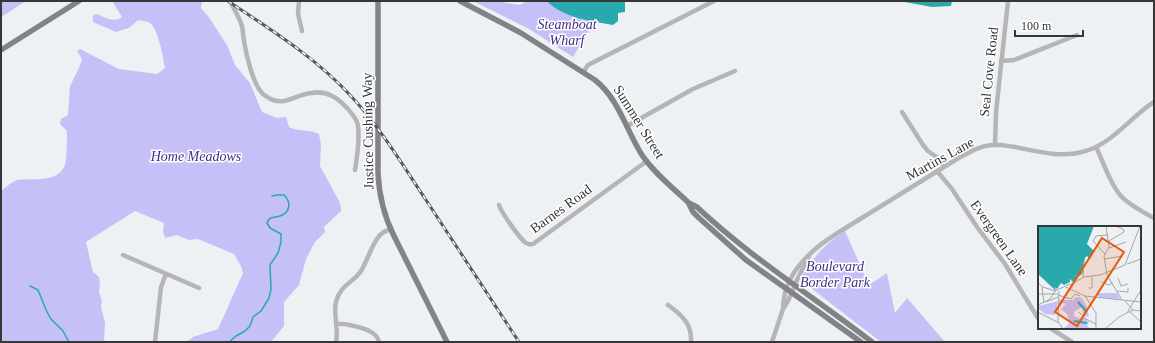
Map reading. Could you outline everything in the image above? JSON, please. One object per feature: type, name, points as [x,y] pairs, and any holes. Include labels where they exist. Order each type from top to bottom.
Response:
[{"type":"main road","points":[[1,50],[79,1]]},
{"type":"main road","name":"Justice Cushing Way","points":[[378,1],[379,188],[390,229],[447,342]]},
{"type":"main road","name":"Summer Street","points":[[460,1],[522,33],[584,71],[598,82],[616,105],[639,150],[647,161],[689,203],[744,248],[872,342]]},
{"type":"main road","name":"Summer Street","points":[[689,203],[693,212],[746,260],[861,342]]},
{"type":"street","points":[[230,1],[241,24],[244,44],[254,80],[261,92],[272,100],[279,102],[311,93],[326,93],[339,100],[353,116],[357,122],[358,128],[355,170]]},
{"type":"street","points":[[299,1],[298,14],[302,31]]},
{"type":"street","points":[[584,71],[588,65],[714,1]]},
{"type":"street","name":"Seal Cove Road","points":[[995,145],[996,112],[1008,1]]},
{"type":"street","points":[[1001,61],[1014,60],[1077,34]]},
{"type":"street","points":[[627,126],[693,89],[735,71]]},
{"type":"street","name":"Martins Lane","points":[[789,281],[799,265],[830,237],[937,171],[976,149],[995,145],[1062,154],[1080,153],[1096,147],[1117,134],[1154,102]]},
{"type":"street","points":[[902,112],[923,145],[938,158],[944,167]]},
{"type":"street","points":[[1096,147],[1120,196],[1136,208],[1154,218]]},
{"type":"street","name":"Barnes Road","points":[[499,204],[523,240],[528,244],[533,244],[647,161]]},
{"type":"street","name":"Evergreen Lane","points":[[937,171],[949,185],[977,228],[1005,264],[1038,318]]},
{"type":"street","points":[[336,342],[335,307],[340,293],[344,286],[360,272],[379,236],[390,229]]},
{"type":"street","points":[[123,255],[199,288]]},
{"type":"street","name":"Martins Lane","points":[[795,285],[810,255]]},
{"type":"street","points":[[155,342],[161,288],[166,274]]},
{"type":"street","points":[[783,309],[783,300],[789,281]]},
{"type":"street","points":[[772,342],[783,309],[795,285]]},
{"type":"street","points":[[668,305],[680,313],[686,320],[690,330],[691,342]]},
{"type":"street","points":[[336,324],[346,324],[370,331],[376,336],[379,342]]},
{"type":"street","points":[[1052,329],[1072,342]]},
{"type":"green space","points":[[1,1],[26,1],[1,17]]},
{"type":"green space","name":"Home Meadows","points":[[112,1],[202,1],[201,8],[227,45],[235,65],[250,83],[262,112],[277,118],[286,117],[289,127],[293,129],[315,132],[319,134],[321,145],[320,166],[339,201],[341,211],[324,227],[325,232],[315,242],[306,259],[299,285],[284,302],[284,326],[271,342],[186,342],[193,337],[218,329],[243,273],[241,266],[234,254],[198,239],[189,240],[177,235],[165,238],[163,232],[164,223],[135,211],[86,242],[93,272],[99,277],[99,292],[102,301],[101,307],[105,323],[104,342],[1,342],[1,191],[17,180],[50,178],[61,171],[65,165],[67,154],[67,131],[60,124],[61,119],[68,115],[70,86],[82,59],[77,51],[80,49],[119,69],[157,74],[165,68],[157,35],[152,24],[138,20],[129,28],[116,32],[93,22],[93,15],[97,14],[113,20],[122,17]]},
{"type":"green space","name":"Steamboat Wharf","points":[[473,1],[496,1],[519,5],[528,1],[547,1],[582,19],[594,22],[573,57],[529,29]]},
{"type":"green space","name":"Boulevard Border Park","points":[[845,231],[869,285],[887,273],[895,313],[907,298],[945,342],[881,342],[803,282],[801,278],[814,258],[825,246]]},
{"type":"water","points":[[547,1],[625,1],[625,12],[618,13],[618,21],[613,25],[569,15],[554,7]]},
{"type":"water","points":[[899,1],[952,1],[951,6],[932,7]]},
{"type":"waterway","points":[[229,342],[250,326],[253,317],[261,311],[269,298],[271,289],[270,265],[278,253],[281,242],[281,234],[270,228],[267,223],[270,218],[284,214],[289,207],[288,201],[284,195],[272,196]]},
{"type":"waterway","points":[[30,286],[38,290],[51,319],[63,331],[69,342]]},
{"type":"railway","points":[[228,1],[307,56],[336,81],[361,107],[399,159],[519,342]]}]
